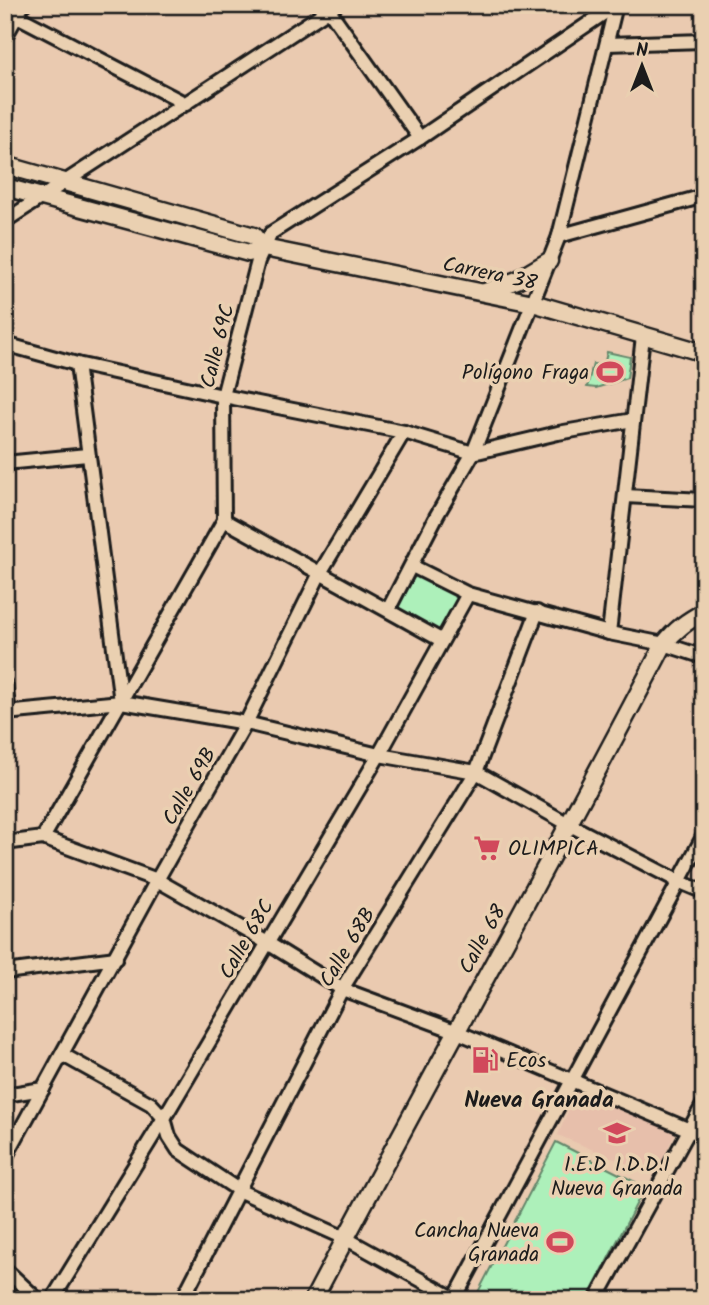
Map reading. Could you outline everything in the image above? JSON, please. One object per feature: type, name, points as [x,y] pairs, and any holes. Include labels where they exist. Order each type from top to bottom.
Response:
[{"type":"main road","name":"Carrera 38","points":[[5,165],[254,236],[264,247]]},
{"type":"main road","name":"Carrera 38","points":[[5,187],[249,253],[264,247],[533,303],[704,353]]},
{"type":"main road","points":[[483,292],[517,280],[549,261]]},
{"type":"main road","name":"Calle 68","points":[[313,1300],[455,1031],[570,825],[664,644],[688,620],[704,612]]},
{"type":"street","name":"Calle 69C","points":[[43,838],[224,520],[223,396],[258,261],[271,233],[420,138],[616,5]]},
{"type":"street","points":[[388,610],[437,515],[473,453],[559,236],[616,5]]},
{"type":"street","points":[[5,221],[186,104],[329,7],[420,138]]},
{"type":"street","points":[[5,37],[20,11],[186,104]]},
{"type":"street","points":[[590,25],[601,29],[608,41]]},
{"type":"street","points":[[608,41],[704,41]]},
{"type":"street","points":[[559,236],[704,196]]},
{"type":"street","points":[[609,633],[643,336]]},
{"type":"street","points":[[5,344],[77,364],[404,432],[473,453],[558,433],[633,420]]},
{"type":"street","points":[[77,364],[121,702]]},
{"type":"street","name":"Calle 69B","points":[[5,1158],[246,723],[320,573],[404,432]]},
{"type":"street","points":[[5,463],[87,455]]},
{"type":"street","points":[[625,496],[704,500]]},
{"type":"street","points":[[224,520],[441,640]]},
{"type":"street","points":[[412,566],[468,594],[609,633],[664,644],[704,657]]},
{"type":"street","name":"Calle 68C","points":[[52,1300],[164,1118],[379,755],[468,594]]},
{"type":"street","name":"Calle 68B","points":[[182,1300],[342,989],[476,772],[537,611]]},
{"type":"street","points":[[5,684],[7,713],[121,702],[246,723],[379,755],[476,772],[570,825],[704,892]]},
{"type":"street","points":[[63,1055],[151,1104],[164,1118],[169,1136],[178,1150],[240,1191],[345,1238],[455,1299],[704,835]]},
{"type":"street","points":[[5,843],[43,838],[157,880],[342,989],[455,1031],[704,1136]]},
{"type":"street","points":[[5,972],[116,958]]},
{"type":"street","points":[[5,1094],[43,1090]]},
{"type":"street","points":[[596,1300],[704,1103]]},
{"type":"street","points":[[5,1269],[38,1300]]},
{"type":"shaded area","name":"I.E.D I.D.D.I Nueva Granada","points":[[577,1090],[676,1131],[655,1176],[558,1135]]},
{"type":"green space","name":"Polígono Fraga","points":[[607,352],[630,357],[627,378],[596,388],[587,387],[593,364],[604,366]]},
{"type":"green space","points":[[416,574],[462,599],[440,634],[395,612]]},
{"type":"green space","name":"Cancha Nueva Granada","points":[[556,1142],[645,1187],[587,1300],[483,1300],[476,1296]]},
{"type":"place","name":"Polígono Fraga","points":[[610,372]]},
{"type":"place","name":"OLIMPICA","points":[[487,848]]},
{"type":"place","name":"Ecos","points":[[485,1060]]},
{"type":"place","name":"I.E.D I.D.D.I Nueva Granada","points":[[617,1133]]},
{"type":"place","name":"Cancha Nueva Granada","points":[[560,1242]]},
{"type":"district","name":"Nueva Granada","points":[[539,1099]]}]
